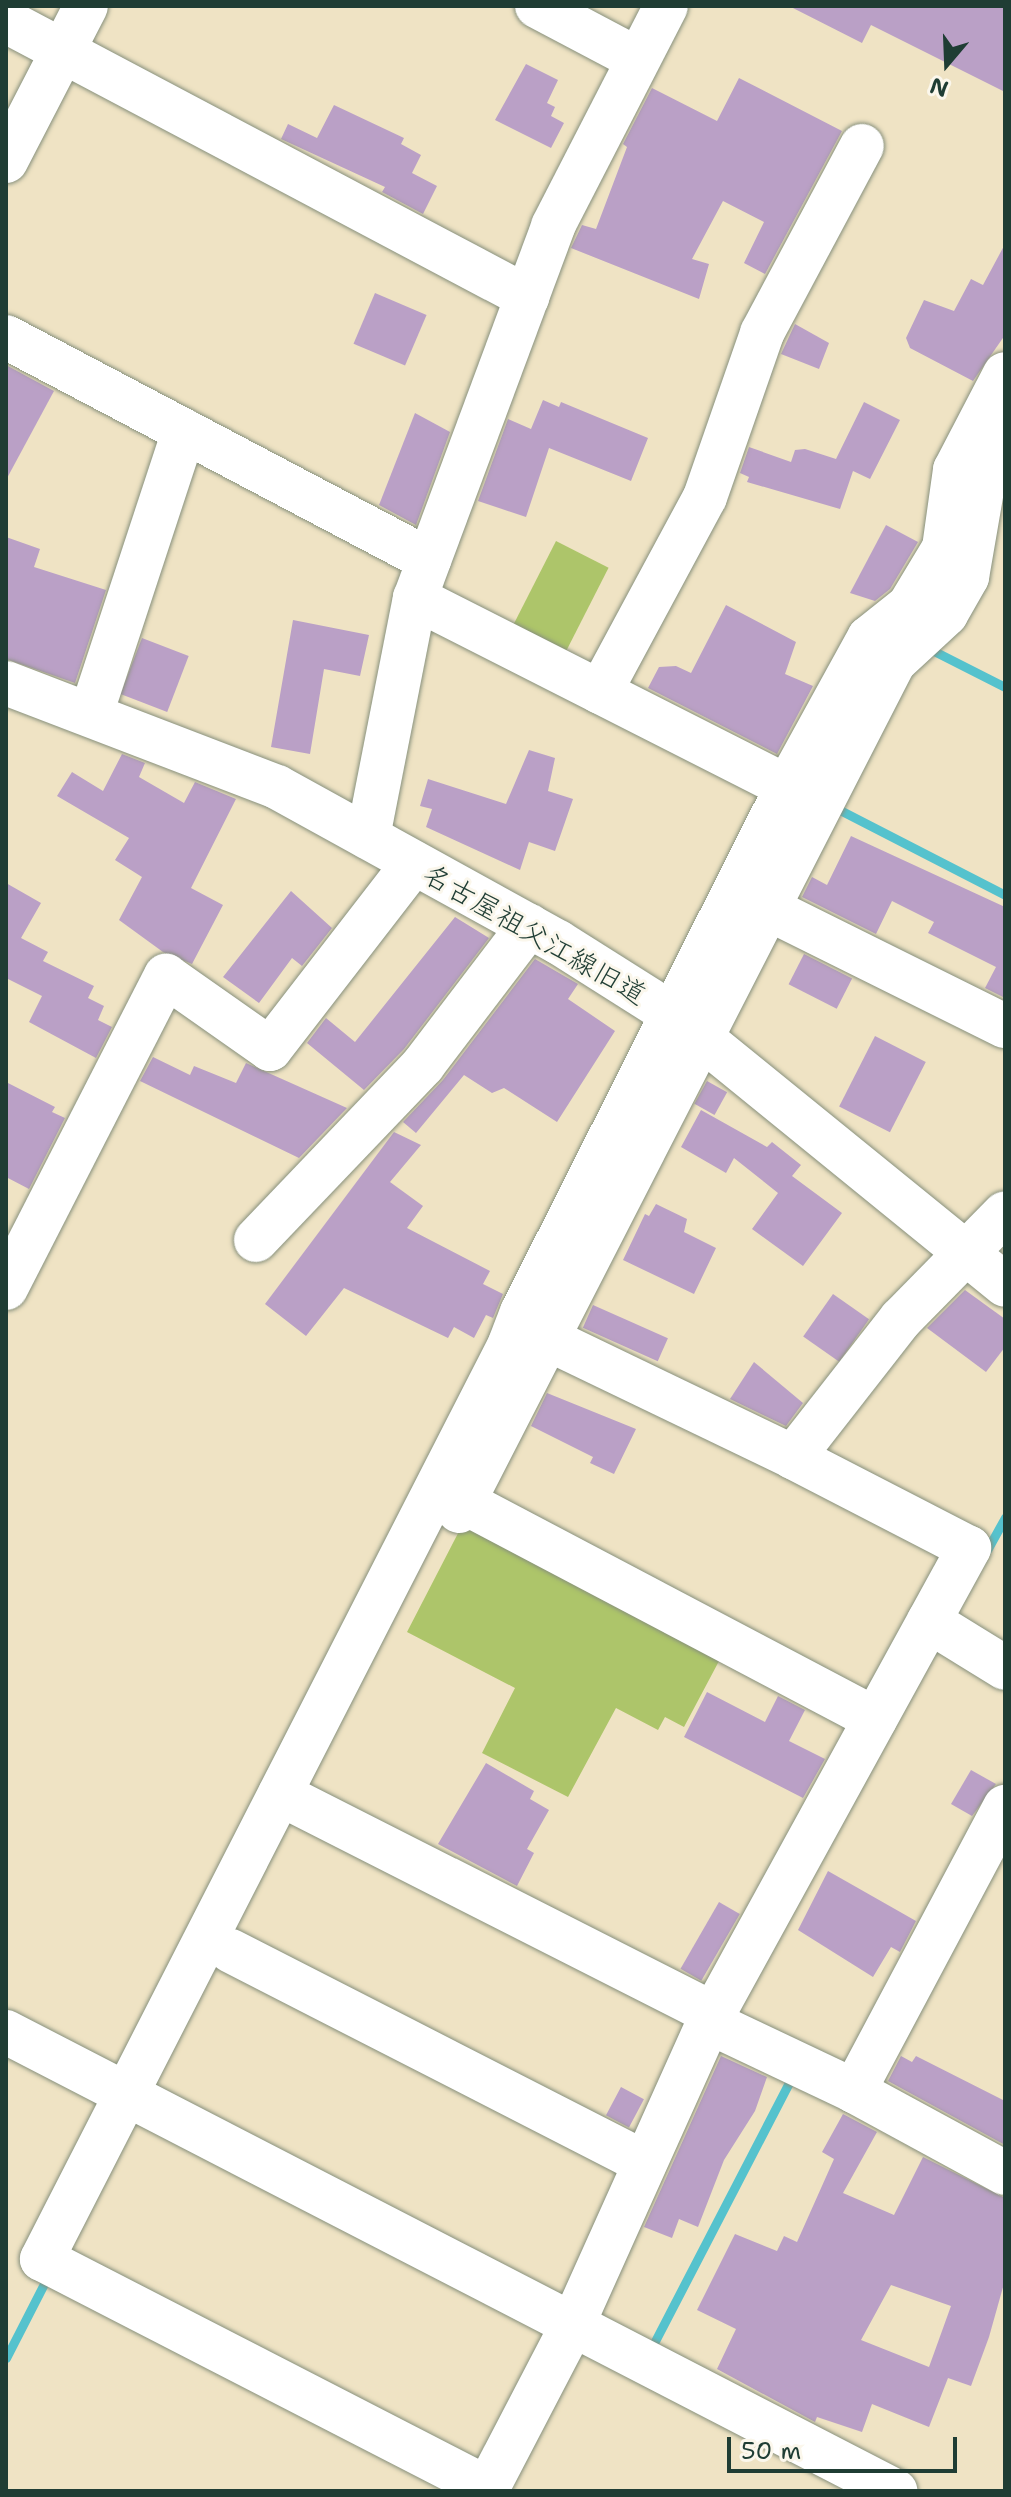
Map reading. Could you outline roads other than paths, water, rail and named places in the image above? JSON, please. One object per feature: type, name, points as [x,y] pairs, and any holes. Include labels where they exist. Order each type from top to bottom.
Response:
[{"type":"street","points":[[6,161],[86,6]]},
{"type":"street","points":[[537,6],[637,59]]},
{"type":"street","points":[[368,837],[422,579],[553,226],[666,6]]},
{"type":"street","points":[[6,21],[527,297]]},
{"type":"street","points":[[600,692],[705,497],[762,333],[862,146]]},
{"type":"street","points":[[6,337],[184,431],[600,692],[787,787]]},
{"type":"street","points":[[450,1495],[548,1339],[688,1026],[787,787],[869,638],[909,606],[944,548],[955,470],[1005,374]]},
{"type":"street","points":[[91,714],[184,431]]},
{"type":"street","points":[[138,2100],[688,1026],[769,909],[894,662],[946,614],[967,577],[983,484],[1005,441]]},
{"type":"street","name":"名古屋祖父江線旧道","points":[[6,683],[265,782],[529,926],[688,1026],[1005,1285]]},
{"type":"street","points":[[6,1288],[166,976],[270,1049],[414,863]]},
{"type":"street","points":[[769,909],[1005,1026]]},
{"type":"street","points":[[256,1240],[423,1065],[529,926]]},
{"type":"street","points":[[793,1457],[901,1319],[1005,1213]]},
{"type":"street","points":[[293,1800],[231,1951],[42,2259],[487,2490],[573,2324],[711,2018],[969,1548],[793,1457],[548,1339]]},
{"type":"street","points":[[450,1495],[875,1719]]},
{"type":"street","points":[[929,1621],[1005,1668]]},
{"type":"street","points":[[293,1800],[854,2091],[1005,2173]]},
{"type":"street","points":[[854,2091],[1005,1807]]},
{"type":"street","points":[[231,1951],[645,2163]]},
{"type":"street","points":[[6,2032],[895,2491]]},
{"type":"waterway","points":[[926,647],[1005,687]]},
{"type":"waterway","points":[[834,807],[1005,895]]},
{"type":"waterway","points":[[987,1550],[1005,1518]]},
{"type":"waterway","points":[[654,2343],[794,2073]]},
{"type":"waterway","points":[[6,2358],[48,2276]]}]
